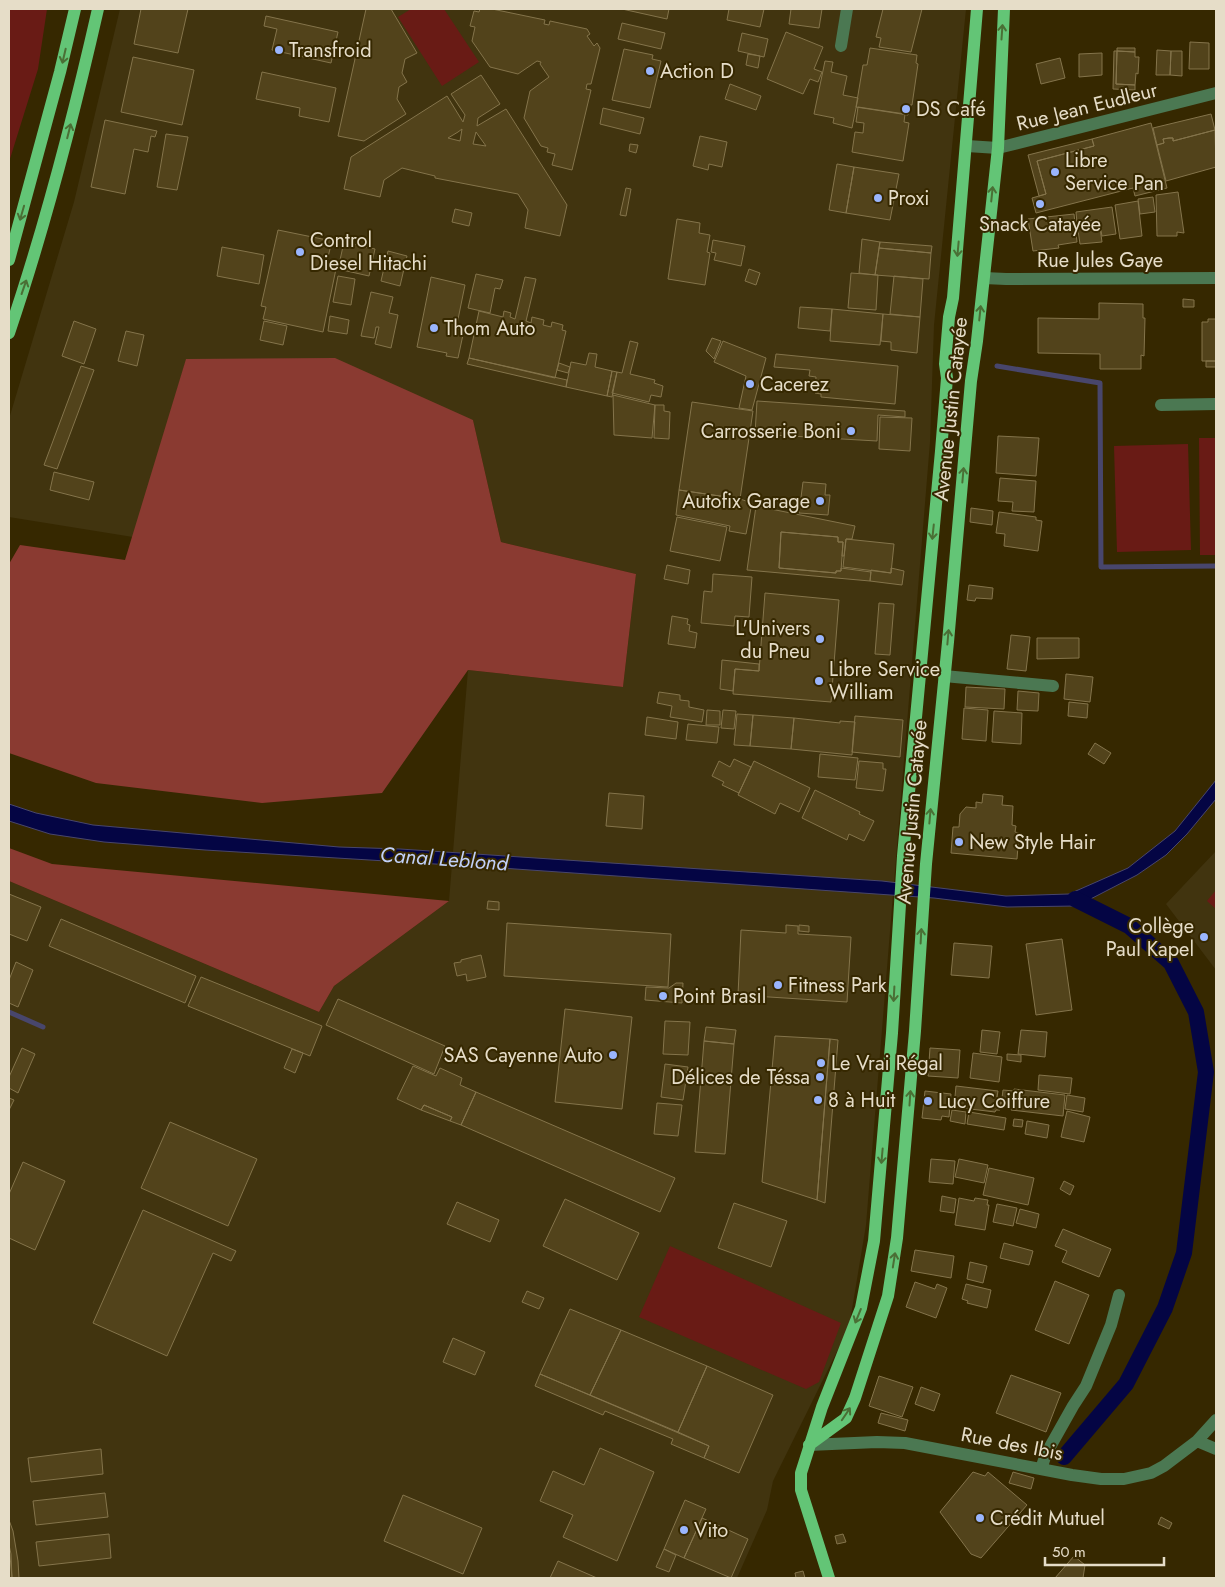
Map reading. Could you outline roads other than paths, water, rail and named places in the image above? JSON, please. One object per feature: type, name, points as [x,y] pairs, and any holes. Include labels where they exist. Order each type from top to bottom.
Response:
[{"type":"main road","points":[[9,260],[58,81],[75,9]]},
{"type":"main road","points":[[9,333],[54,189],[77,102],[98,9]]},
{"type":"main road","name":"Avenue Justin Catayée","points":[[827,1577],[802,1490],[801,1472],[822,1407],[861,1308],[874,1241],[892,1033],[902,862],[941,451],[947,378],[949,317],[953,298],[978,9]]},
{"type":"main road","name":"Avenue Justin Catayée","points":[[810,1445],[846,1418],[858,1390],[888,1296],[897,1238],[904,1177],[926,864],[971,381],[998,148],[1004,9]]},
{"type":"street","points":[[841,46],[847,9]]},
{"type":"street","name":"Rue Jean Eudleur","points":[[967,146],[998,148],[1216,93]]},
{"type":"street","name":"Rue Jules Gaye","points":[[984,278],[1216,278]]},
{"type":"street","points":[[1161,405],[1216,404]]},
{"type":"street","points":[[944,676],[1053,686]]},
{"type":"street","points":[[1041,1469],[1046,1454],[1086,1386],[1111,1325],[1120,1295]]},
{"type":"street","name":"Rue des Ibis","points":[[810,1445],[877,1442],[905,1443],[1041,1469],[1101,1479],[1124,1480],[1150,1474],[1164,1466],[1197,1441],[1216,1420]]},
{"type":"street","points":[[1197,1441],[1216,1449]]},
{"type":"water","name":"Canal Leblond","points":[[1216,780],[1216,799],[1187,834],[1166,855],[1137,875],[1077,906],[1007,907],[934,898],[104,842],[50,834],[9,821],[9,804],[36,813],[93,825],[339,847],[400,849],[882,881],[1006,896],[1069,894],[1128,868],[1175,831]]},
{"type":"waterway","points":[[997,366],[1100,383],[1101,567],[1216,566]]},
{"type":"waterway","points":[[1064,1457],[1126,1384],[1165,1308],[1184,1253],[1206,1072],[1196,1012],[1171,963],[1129,926],[1075,899]]},
{"type":"waterway","points":[[9,1012],[43,1027]]},
{"type":"place","name":"Transfroid","points":[[279,50]]},
{"type":"place","name":"Action D","points":[[650,71]]},
{"type":"place","name":"DS Café","points":[[906,109]]},
{"type":"place","name":"Libre Service Pan","points":[[1055,172]]},
{"type":"place","name":"Proxi","points":[[878,198]]},
{"type":"place","name":"Snack Catayée","points":[[1040,204]]},
{"type":"place","name":"Control Diesel Hitachi","points":[[300,252]]},
{"type":"place","name":"Thom Auto","points":[[434,328]]},
{"type":"place","name":"Cacerez","points":[[750,384]]},
{"type":"place","name":"Carrosserie Boni","points":[[851,431]]},
{"type":"place","name":"Autofix Garage","points":[[820,501]]},
{"type":"place","name":"L'Univers du Pneu","points":[[820,639]]},
{"type":"place","name":"Libre Service William","points":[[819,681]]},
{"type":"place","name":"New Style Hair","points":[[959,842]]},
{"type":"place","name":"Collège Paul Kapel","points":[[1204,937]]},
{"type":"place","name":"Fitness Park","points":[[778,985]]},
{"type":"place","name":"Point Brasil","points":[[663,996]]},
{"type":"place","name":"SAS Cayenne Auto","points":[[613,1055]]},
{"type":"place","name":"Le Vrai Régal","points":[[821,1063]]},
{"type":"place","name":"Délices de Téssa","points":[[820,1077]]},
{"type":"place","name":"8 à Huit","points":[[818,1100]]},
{"type":"place","name":"Lucy Coiffure","points":[[928,1101]]},
{"type":"place","name":"Crédit Mutuel","points":[[980,1518]]},
{"type":"place","name":"Vito","points":[[684,1530]]}]
